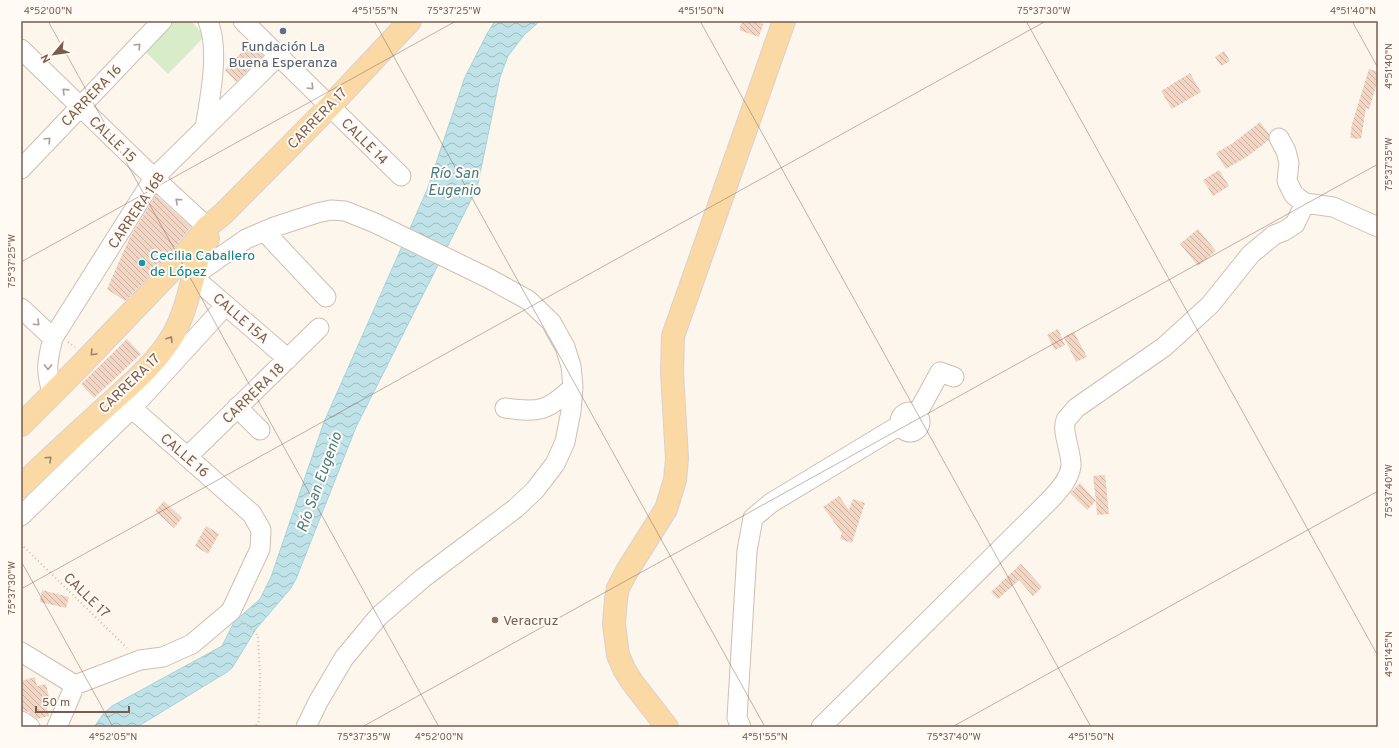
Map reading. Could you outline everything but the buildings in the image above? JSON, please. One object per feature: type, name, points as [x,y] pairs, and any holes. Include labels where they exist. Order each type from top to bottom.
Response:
[{"type":"main road","name":"CARRERA 17","points":[[21,425],[52,395],[171,271],[215,220],[330,106],[410,21]]},
{"type":"main road","points":[[666,727],[632,682],[618,656],[614,624],[616,599],[618,588],[626,571],[666,509],[676,480],[677,459],[672,372],[673,336],[784,21]]},
{"type":"main road","name":"CARRERA 17","points":[[21,486],[125,403],[147,369],[167,345],[181,318],[198,258],[215,220]]},
{"type":"main road","points":[[119,325],[193,277]]},
{"type":"street","name":"CARRERA 16","points":[[21,169],[162,21]]},
{"type":"street","points":[[205,128],[213,73],[213,41],[208,21]]},
{"type":"street","name":"CALLE 14","points":[[243,21],[401,176]]},
{"type":"street","name":"CALLE 15","points":[[21,49],[154,178],[215,220]]},
{"type":"street","name":"CARRERA 16B","points":[[52,395],[48,380],[47,362],[53,338],[154,178],[279,55]]},
{"type":"street","points":[[1279,138],[1286,151],[1289,162],[1287,181],[1294,195],[1306,203],[1333,207],[1378,227]]},
{"type":"street","points":[[821,727],[1050,500],[1065,482],[1071,466],[1065,433],[1066,421],[1076,408],[1164,347],[1210,305],[1251,254],[1274,235],[1295,224],[1306,203]]},
{"type":"street","points":[[193,277],[246,239],[264,231],[317,213],[331,210],[345,211],[375,223],[488,278],[528,300],[551,322],[565,347],[571,366],[573,387],[571,411],[565,442],[554,464],[535,490],[516,508],[423,578],[380,616],[344,658],[318,702],[306,727]]},
{"type":"street","points":[[264,231],[326,297]]},
{"type":"street","name":"CALLE 15A","points":[[193,277],[288,359]]},
{"type":"street","points":[[21,516],[125,403],[226,305]]},
{"type":"street","points":[[21,308],[53,338]]},
{"type":"street","name":"CARRERA 18","points":[[187,457],[319,328]]},
{"type":"street","points":[[741,727],[737,718],[746,558],[753,518],[771,503],[900,425],[900,417],[906,412],[914,412],[917,414],[940,372],[954,378]]},
{"type":"street","points":[[505,408],[529,411],[549,407],[562,398],[573,387]]},
{"type":"street","name":"CALLE 16","points":[[125,403],[252,514],[261,530],[260,549],[231,611],[192,644],[163,657],[140,660]]},
{"type":"street","points":[[237,407],[260,430]]},
{"type":"street","points":[[21,652],[75,685]]},
{"type":"street","points":[[57,727],[75,685],[140,660]]},
{"type":"street","points":[[21,721],[30,727]]},
{"type":"path","name":"CALLE 17","points":[[21,544],[140,660]]},
{"type":"path","points":[[238,617],[256,633],[258,637],[260,674],[258,721],[255,727]]},
{"type":"green space","points":[[167,21],[191,21],[205,36],[168,74],[141,47]]},
{"type":"water","name":"Río San Eugenio","points":[[495,21],[540,21],[524,35],[508,56],[500,77],[477,188],[356,427],[296,579],[291,588],[256,629],[232,668],[227,672],[137,727],[94,727],[104,713],[112,706],[222,646],[234,622],[260,599],[271,577],[324,422],[427,190],[465,77]]},
{"type":"place","name":"Fundación La Buena Esperanza","points":[[283,31]]},
{"type":"place","name":"Cecilia Caballero de López","points":[[142,263]]},
{"type":"place","name":"Veracruz","points":[[495,620]]}]
